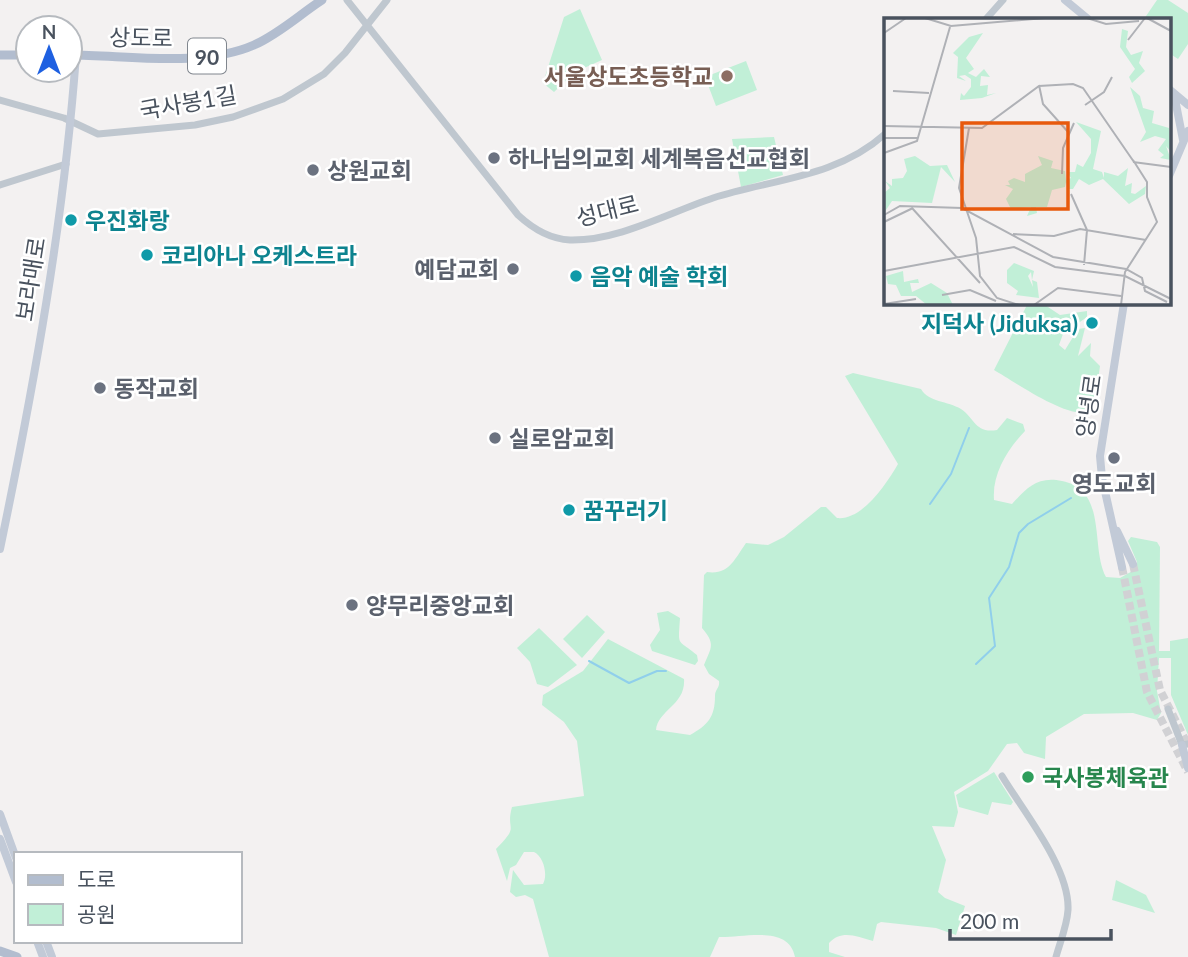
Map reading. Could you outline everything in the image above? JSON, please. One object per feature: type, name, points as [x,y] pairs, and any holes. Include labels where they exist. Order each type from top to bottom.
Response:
[{"type":"main road","name":"상도로","points":[[84,55],[156,57],[230,53],[265,40],[322,0]]},
{"type":"main road","points":[[1065,0],[1086,18]]},
{"type":"main road","name":"보라매로","points":[[0,549],[32,386],[72,124],[73,84]]},
{"type":"main road","points":[[1171,92],[1188,105]]},
{"type":"main road","points":[[1171,92],[1183,140]]},
{"type":"main road","points":[[1170,173],[1188,131]]},
{"type":"main road","name":"양녕로","points":[[1122,567],[1100,456],[1124,304]]},
{"type":"main road","name":"양녕로","points":[[1110,515],[1132,564]]},
{"type":"main road","points":[[1185,744],[1188,753]]},
{"type":"main road","points":[[1185,744],[1188,768]]},
{"type":"main road","points":[[0,814],[14,852]]},
{"type":"main road","points":[[0,839],[14,877]]},
{"type":"main road","points":[[0,951],[17,957]]},
{"type":"street","name":"성대로","points":[[347,0],[518,215],[533,227],[566,240],[607,235],[715,197],[804,176],[856,156],[884,135]]},
{"type":"street","name":"국사봉1길","points":[[72,124],[98,134],[195,125],[233,117],[283,99],[324,74],[345,53],[387,0]]},
{"type":"street","points":[[987,18],[1003,0]]},
{"type":"street","points":[[0,100],[64,118],[72,124]]},
{"type":"street","points":[[0,185],[66,164]]},
{"type":"street","points":[[1168,709],[1185,744]]},
{"type":"street","points":[[1002,776],[1051,853],[1063,880],[1068,909],[1056,957]]},
{"type":"green space","points":[[1157,0],[1168,0],[1188,13],[1188,44],[1178,59],[1170,54],[1170,18],[1145,18]]},
{"type":"green space","points":[[580,9],[602,60],[575,72],[554,92],[543,83],[564,17]]},
{"type":"green space","points":[[746,61],[757,90],[716,106],[705,77]]},
{"type":"green space","points":[[774,137],[783,175],[741,187],[732,139]]},
{"type":"green space","points":[[1027,304],[1044,304],[1060,315],[1087,311],[1087,317],[1063,334],[1059,345],[1065,350],[1078,329],[1085,328],[1078,356],[1091,343],[1090,356],[1100,366],[1095,402],[1090,404],[1088,412],[1067,410],[1054,405],[994,370]]},
{"type":"green space","points":[[853,373],[921,389],[933,399],[961,409],[984,430],[997,430],[1007,418],[1023,424],[1025,431],[998,471],[994,500],[1012,504],[1028,488],[1046,480],[1062,481],[1076,486],[1092,507],[1101,565],[1106,577],[1120,578],[1136,569],[1137,562],[1128,541],[1131,537],[1157,542],[1160,547],[1159,651],[1170,651],[1170,641],[1188,638],[1188,735],[1171,695],[1171,658],[1159,658],[1157,691],[1161,713],[1157,720],[1133,713],[1084,714],[1046,737],[1045,759],[1024,753],[1017,743],[1007,744],[988,771],[954,792],[958,812],[954,827],[932,826],[946,860],[938,892],[945,898],[965,906],[956,935],[936,928],[881,922],[877,924],[873,941],[844,935],[829,943],[829,952],[845,957],[795,957],[784,940],[763,935],[719,937],[710,957],[549,957],[533,899],[525,895],[516,897],[510,892],[513,870],[524,885],[543,884],[543,862],[534,852],[524,852],[516,865],[510,868],[507,881],[496,849],[510,831],[512,807],[584,796],[577,741],[564,722],[542,705],[543,695],[583,671],[608,639],[684,679],[681,695],[662,717],[656,730],[690,735],[706,724],[714,710],[719,681],[709,674],[704,665],[711,642],[702,628],[704,575],[707,572],[726,569],[746,543],[768,545],[784,537],[821,507],[826,507],[837,518],[856,514],[873,499],[898,464],[845,376]]},
{"type":"green space","points":[[668,611],[680,618],[679,638],[682,644],[697,655],[698,661],[695,665],[652,651],[650,645],[660,630],[657,613]]},
{"type":"green space","points":[[587,615],[605,632],[582,658],[563,639]]},
{"type":"green space","points":[[539,628],[577,665],[548,687],[537,684],[530,662],[517,648]]},
{"type":"green space","points":[[994,772],[1013,802],[1011,805],[992,802],[988,815],[959,807],[956,795]]},
{"type":"green space","points":[[1116,880],[1146,895],[1155,913],[1112,900]]},
{"type":"waterway","points":[[930,504],[951,474],[969,428]]},
{"type":"waterway","points":[[976,664],[995,646],[989,598],[1009,567],[1019,533],[1028,524],[1071,498]]},
{"type":"waterway","points":[[589,661],[629,683],[657,671],[666,671]]},
{"type":"tunnel","points":[[1133,564],[1160,690],[1188,745]]},
{"type":"tunnel","points":[[1122,567],[1147,692],[1188,772]]},
{"type":"place","name":"서울상도초등학교","points":[[727,76]]},
{"type":"place","name":"하나님의교회 세계복음선교협회","points":[[494,158]]},
{"type":"place","name":"상원교회","points":[[313,170]]},
{"type":"place","name":"우진화랑","points":[[71,220]]},
{"type":"place","name":"코리아나 오케스트라","points":[[147,255]]},
{"type":"place","name":"예담교회","points":[[513,269]]},
{"type":"place","name":"음악 예술 학회","points":[[576,276]]},
{"type":"place","name":"지덕사 (Jiduksa)","points":[[1092,323]]},
{"type":"place","name":"동작교회","points":[[100,388]]},
{"type":"place","name":"실로암교회","points":[[495,438]]},
{"type":"place","name":"영도교회","points":[[1114,458]]},
{"type":"place","name":"꿈꾸러기","points":[[569,510]]},
{"type":"place","name":"양무리중앙교회","points":[[352,605]]},
{"type":"place","name":"국사봉체육관","points":[[1028,777]]}]
